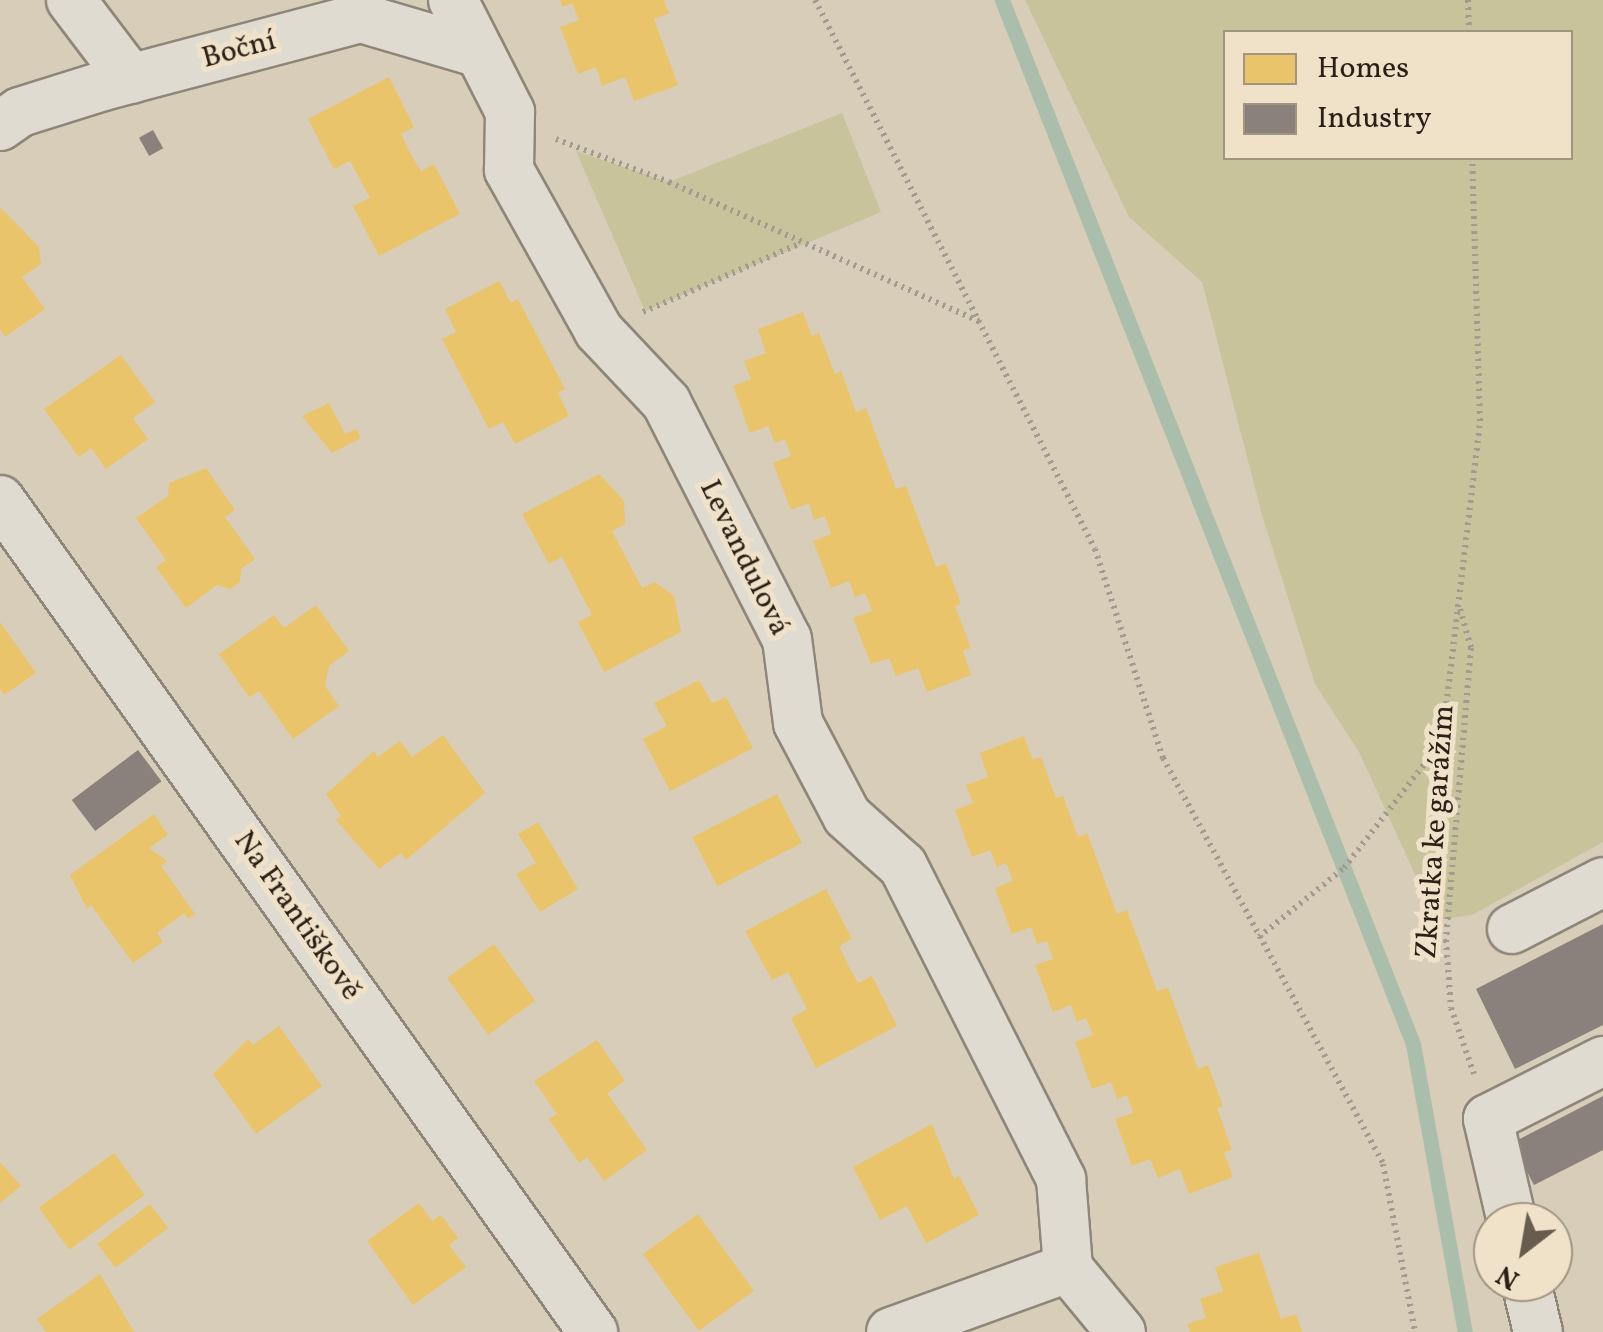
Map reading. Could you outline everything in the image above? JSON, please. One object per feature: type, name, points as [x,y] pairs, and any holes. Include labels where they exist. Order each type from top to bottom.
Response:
[{"type":"street","points":[[71,0],[130,79]]},
{"type":"street","name":"Levandulová","points":[[453,0],[510,112],[509,170],[599,330],[666,402],[786,639],[798,723],[847,816],[903,866],[1061,1179],[1068,1268]]},
{"type":"street","name":"Boční","points":[[0,126],[20,112],[340,9],[480,54]]},
{"type":"street","name":"Na Františkově","points":[[0,500],[593,1332]]},
{"type":"street","points":[[1512,929],[1603,882]]},
{"type":"street","points":[[1507,1202],[1488,1119],[1603,1061]]},
{"type":"street","points":[[891,1332],[1068,1268],[1121,1332]]},
{"type":"street","points":[[1531,1302],[1538,1332]]},
{"type":"path","points":[[816,0],[1095,549],[1163,758],[1384,1164],[1415,1332]]},
{"type":"path","points":[[1468,0],[1469,30]]},
{"type":"path","points":[[510,112],[576,151],[669,182],[981,322]]},
{"type":"path","points":[[1259,936],[1344,868],[1442,742],[1480,421],[1472,160]]},
{"type":"path","points":[[599,330],[802,243]]},
{"type":"path","name":"Zkratka ke garážím","points":[[1458,603],[1471,648],[1446,940],[1452,1008],[1488,1119]]},
{"type":"shaded area","points":[[1025,0],[1603,0],[1603,842],[1472,915],[1436,920],[1359,752],[1315,684],[1262,515],[1202,282],[1129,217]]},
{"type":"shaded area","points":[[842,113],[881,212],[645,311],[576,151],[669,182]]},
{"type":"building: Homes","points":[[560,0],[664,0],[669,13],[654,19],[678,85],[634,101],[625,77],[602,86],[596,67],[578,74],[560,27],[579,20],[572,3],[562,7]]},
{"type":"building: Homes","points":[[389,77],[414,127],[401,134],[410,153],[421,171],[434,164],[460,214],[379,256],[353,206],[370,198],[350,161],[334,169],[308,119]]},
{"type":"building: Homes","points":[[0,207],[39,247],[41,264],[22,277],[45,309],[5,337],[0,329]]},
{"type":"building: Homes","points":[[499,281],[511,303],[518,299],[565,389],[558,393],[569,416],[515,444],[503,422],[489,429],[442,339],[456,332],[445,309]]},
{"type":"building: Homes","points":[[803,312],[812,336],[819,333],[835,374],[841,371],[856,412],[866,408],[896,489],[906,486],[936,567],[946,563],[961,604],[955,606],[971,648],[963,651],[971,675],[927,692],[918,668],[896,676],[889,658],[871,664],[853,618],[872,611],[865,593],[855,597],[849,581],[831,588],[813,541],[831,534],[825,516],[814,520],[809,503],[791,510],[773,463],[791,456],[785,439],[775,443],[768,426],[750,433],[733,386],[751,379],[744,361],[766,353],[758,329]]},
{"type":"building: Homes","points":[[121,355],[155,402],[133,418],[148,439],[106,469],[91,448],[79,457],[44,409]]},
{"type":"building: Homes","points":[[329,403],[345,434],[356,429],[361,438],[332,453],[302,416]]},
{"type":"building: Homes","points":[[206,468],[235,510],[225,517],[255,559],[241,569],[240,582],[230,589],[217,585],[186,608],[156,567],[166,560],[136,518],[168,496],[169,483]]},
{"type":"building: Homes","points":[[599,474],[624,501],[625,524],[612,531],[642,588],[655,582],[674,596],[681,632],[604,672],[578,622],[592,615],[562,557],[549,564],[522,514]]},
{"type":"building: Homes","points":[[316,605],[349,651],[329,666],[325,686],[339,706],[293,739],[259,691],[249,697],[219,654],[274,615],[284,628]]},
{"type":"building: Homes","points":[[0,622],[36,673],[4,695],[0,689]]},
{"type":"building: Homes","points":[[699,680],[712,703],[726,697],[753,748],[670,791],[643,739],[667,726],[654,703]]},
{"type":"building: Homes","points":[[443,735],[485,793],[406,860],[401,853],[379,869],[336,820],[341,816],[326,794],[374,751],[378,757],[400,741],[412,757]]},
{"type":"building: Homes","points":[[1024,736],[1033,760],[1041,757],[1056,798],[1063,796],[1078,837],[1087,833],[1117,914],[1127,910],[1157,991],[1168,988],[1198,1069],[1208,1065],[1223,1106],[1217,1108],[1232,1150],[1224,1152],[1233,1177],[1189,1194],[1180,1169],[1158,1178],[1150,1159],[1132,1166],[1115,1119],[1133,1113],[1127,1095],[1117,1099],[1111,1082],[1092,1089],[1075,1042],[1093,1035],[1086,1018],[1077,1022],[1071,1005],[1053,1012],[1035,965],[1053,959],[1047,941],[1037,944],[1031,927],[1012,934],[995,888],[1013,881],[1006,863],[997,867],[990,850],[972,857],[955,810],[973,803],[966,785],[988,777],[980,753]]},
{"type":"building: Homes","points":[[777,794],[802,843],[717,886],[692,837]]},
{"type":"building: Homes","points":[[154,814],[168,835],[149,848],[167,861],[161,866],[195,914],[188,919],[184,913],[157,933],[163,942],[133,963],[91,905],[87,909],[70,875]]},
{"type":"building: Homes","points":[[538,822],[578,889],[540,912],[516,874],[536,863],[518,834]]},
{"type":"building: Homes","points":[[826,889],[852,939],[839,946],[848,965],[858,983],[872,976],[897,1026],[816,1068],[791,1018],[807,1009],[788,972],[772,980],[745,931]]},
{"type":"building: Homes","points":[[494,944],[535,1001],[488,1035],[447,978]]},
{"type":"building: Homes","points":[[279,1026],[322,1086],[256,1134],[213,1074],[248,1039],[253,1045]]},
{"type":"building: Homes","points":[[597,1040],[625,1081],[607,1093],[647,1150],[604,1181],[587,1157],[579,1163],[549,1119],[557,1114],[534,1081]]},
{"type":"building: Homes","points":[[932,1124],[954,1179],[959,1176],[979,1215],[926,1243],[907,1206],[880,1220],[853,1167]]},
{"type":"building: Homes","points":[[114,1153],[145,1195],[69,1250],[39,1208]]},
{"type":"building: Homes","points":[[0,1162],[21,1186],[0,1203]]},
{"type":"building: Homes","points":[[419,1203],[432,1221],[441,1215],[458,1238],[449,1245],[466,1267],[413,1305],[367,1241]]},
{"type":"building: Homes","points":[[150,1204],[168,1228],[115,1268],[97,1244]]},
{"type":"building: Homes","points":[[698,1214],[754,1291],[699,1331],[643,1254]]},
{"type":"building: Homes","points":[[1259,1253],[1281,1319],[1296,1314],[1302,1332],[1190,1332],[1187,1324],[1206,1318],[1200,1299],[1223,1291],[1215,1267]]},
{"type":"building: Homes","points":[[100,1274],[134,1332],[46,1332],[37,1319]]},
{"type":"building: Industry","points":[[153,130],[163,148],[149,156],[139,138]]},
{"type":"building: Industry","points":[[138,750],[161,781],[95,831],[72,800]]},
{"type":"building: Industry","points":[[1603,924],[1603,1025],[1515,1069],[1476,989]]},
{"type":"building: Industry","points":[[1603,1096],[1603,1150],[1534,1185],[1512,1143]]},
{"type":"waterway","points":[[1002,0],[1413,1044],[1465,1332]]}]
